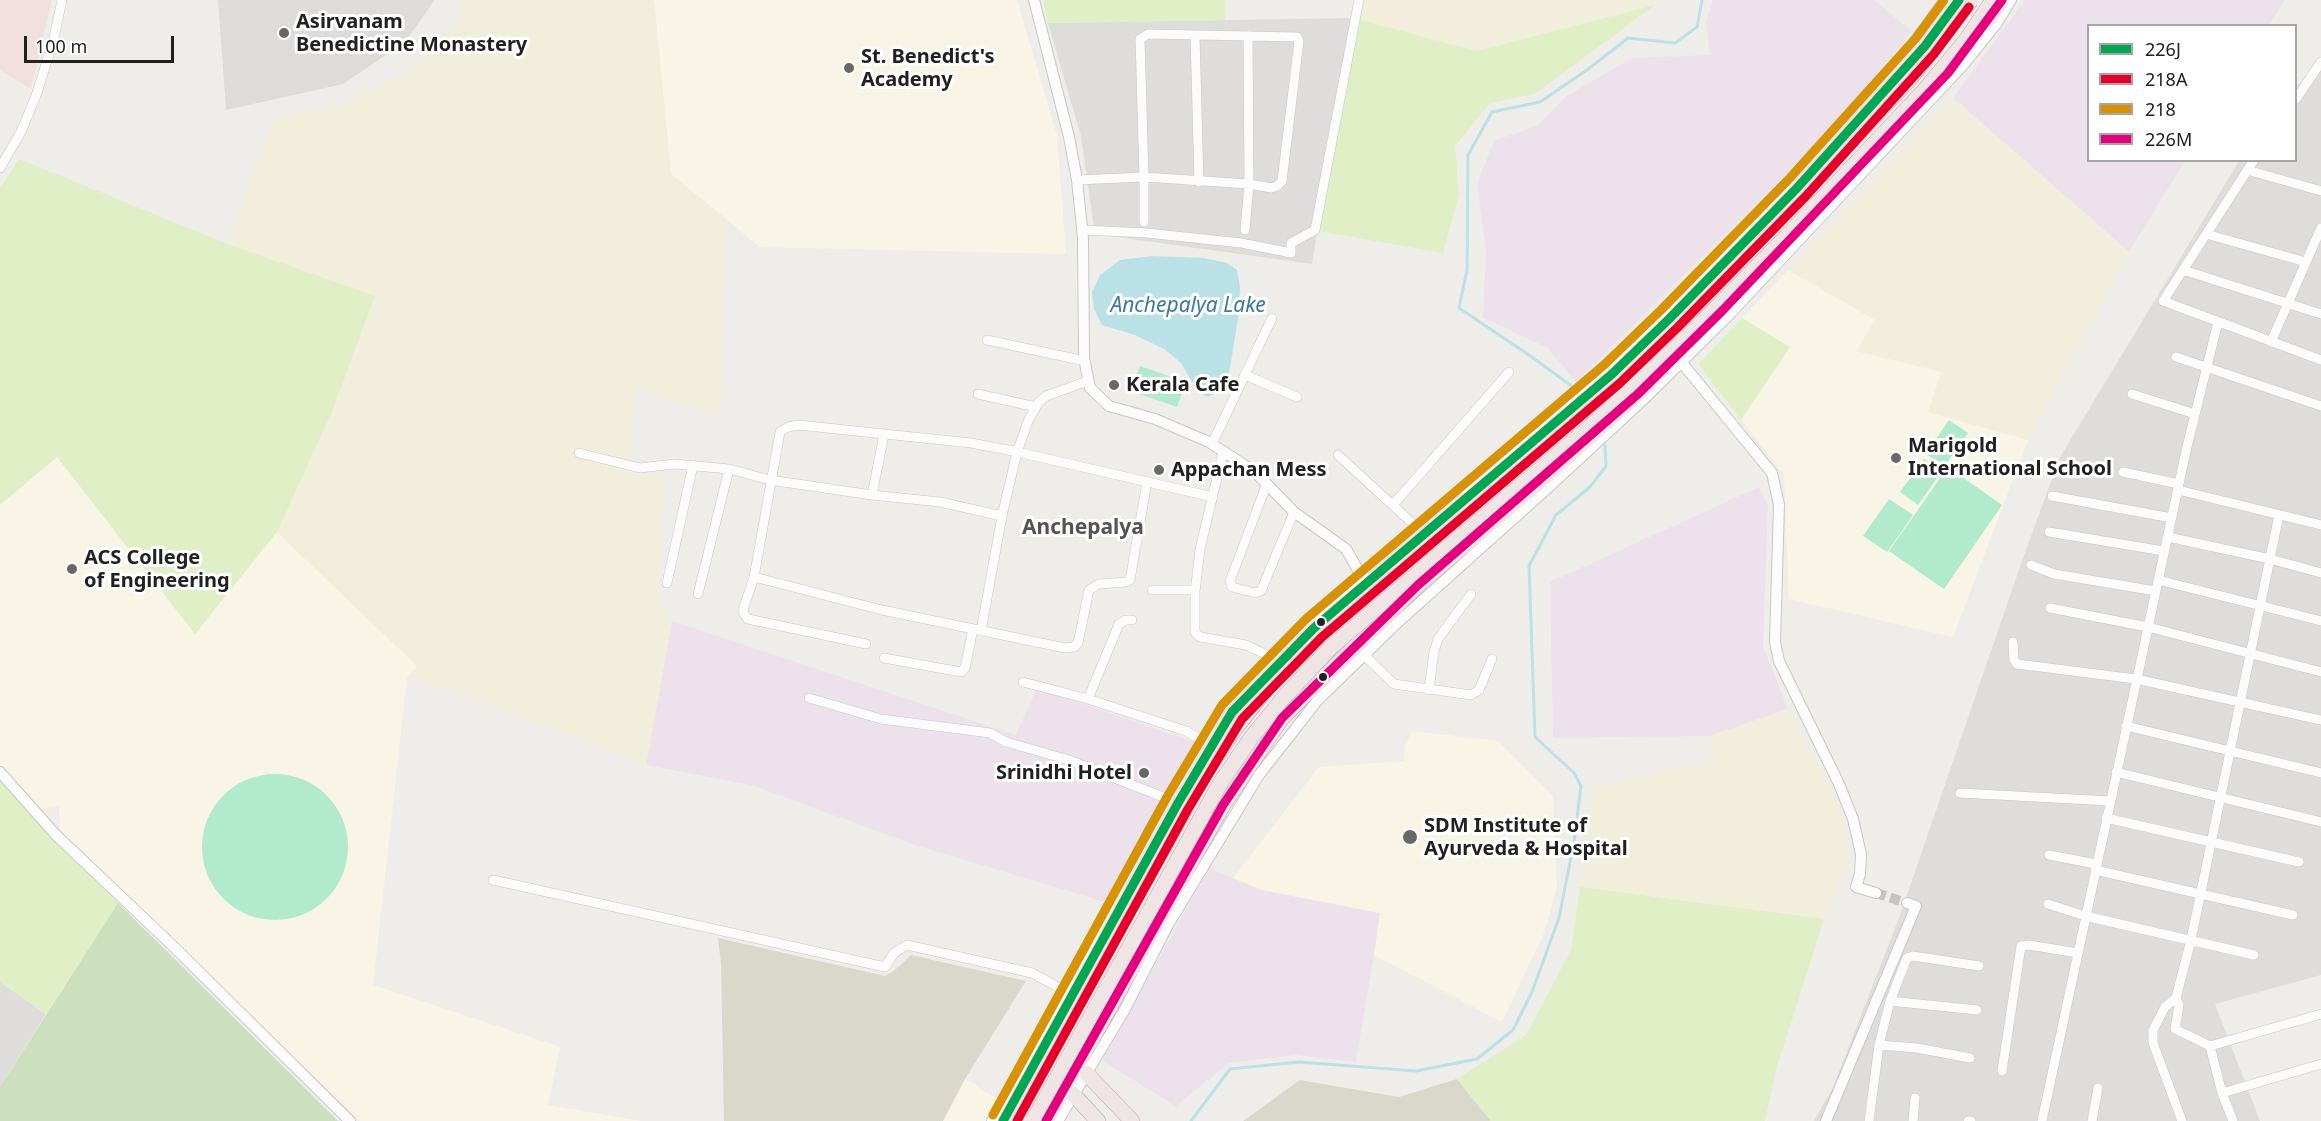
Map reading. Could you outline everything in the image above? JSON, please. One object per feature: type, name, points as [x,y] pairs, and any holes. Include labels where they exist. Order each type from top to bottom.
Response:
[{"type":"highway","points":[[1003,1121],[1178,803],[1232,712],[1307,634],[1364,580],[1610,372],[1700,289],[1797,188],[1917,55],[1959,0]]},
{"type":"highway","points":[[1011,1121],[1205,773],[1271,683],[1318,634],[1580,411],[1681,316],[1766,231],[1909,80],[1971,0]]},
{"type":"highway","points":[[1033,1121],[1221,782],[1251,738],[1286,695],[1331,647],[1593,424],[1694,330],[1787,236],[1923,92],[1966,39],[1993,0]]},
{"type":"highway","points":[[1046,1121],[1223,805],[1282,718],[1392,619],[1418,585],[1548,481],[1642,395],[1948,73],[2002,0]]},
{"type":"highway","points":[[1939,27],[1967,49]]},
{"type":"highway","points":[[1086,1073],[1132,1121]]},
{"type":"highway","points":[[1073,1094],[1098,1121]]},
{"type":"street","points":[[0,168],[21,132],[37,93],[54,38],[62,0]]},
{"type":"street","points":[[1034,0],[1069,137],[1077,180],[1082,230],[1085,362],[1090,388],[1109,406],[1155,419],[1212,444],[1255,472],[1266,486],[1294,512],[1346,549],[1364,580],[1392,619],[1364,655],[1317,701],[1259,775],[1168,925],[1124,1011],[1058,1121]]},
{"type":"street","points":[[1082,230],[1147,233],[1241,243],[1291,253],[1291,243],[1315,230],[1359,0]]},
{"type":"street","points":[[1610,372],[1751,228],[1912,45],[1945,0]]},
{"type":"street","points":[[1876,893],[1856,887],[1860,874],[1861,854],[1853,819],[1839,784],[1779,661],[1775,642],[1779,504],[1772,472],[1679,358],[1790,250],[1958,70],[1997,22],[2011,0]]},
{"type":"street","points":[[1077,180],[1144,177],[1249,184],[1271,188],[1277,186],[1282,181],[1299,41],[1295,37],[1148,34],[1140,39],[1144,177],[1144,222]]},
{"type":"street","points":[[1195,35],[1199,182]]},
{"type":"street","points":[[1245,230],[1249,184],[1248,36]]},
{"type":"street","points":[[2297,96],[2321,62]]},
{"type":"street","points":[[2253,162],[2163,301],[2321,360]]},
{"type":"street","points":[[2247,170],[2321,191]]},
{"type":"street","points":[[2271,342],[2306,262],[2316,251],[2321,228]]},
{"type":"street","points":[[2206,234],[2306,262]]},
{"type":"street","points":[[2183,270],[2321,314]]},
{"type":"street","points":[[1212,444],[1272,318]]},
{"type":"street","points":[[2042,1121],[2178,487],[2218,322]]},
{"type":"street","points":[[987,340],[1085,362]]},
{"type":"street","points":[[2176,357],[2321,406]]},
{"type":"street","points":[[1393,505],[1509,372]]},
{"type":"street","points":[[1245,375],[1297,397]]},
{"type":"street","points":[[884,658],[961,672],[965,668],[977,630],[1017,452],[1036,407],[1046,396],[1088,381]]},
{"type":"street","points":[[978,394],[1036,407]]},
{"type":"street","points":[[2132,394],[2195,414]]},
{"type":"street","points":[[866,644],[746,618],[743,610],[754,577],[780,432],[788,427],[798,425],[971,443],[1213,496]]},
{"type":"street","points":[[872,495],[884,435]]},
{"type":"street","points":[[579,453],[640,468],[674,464],[729,469],[770,480],[940,502],[1002,516]]},
{"type":"street","points":[[1223,453],[1201,540],[1195,590],[1195,631],[1198,636],[1246,645],[1273,658]]},
{"type":"street","points":[[1338,455],[1422,531]]},
{"type":"street","points":[[667,583],[693,465]]},
{"type":"street","points":[[698,594],[729,469]]},
{"type":"street","points":[[2123,472],[2321,525]]},
{"type":"street","points":[[754,577],[882,610],[1065,648],[1074,647],[1078,643],[1089,590],[1099,584],[1130,580],[1147,482]]},
{"type":"street","points":[[1266,486],[1230,581],[1232,587],[1255,593],[1261,591],[1294,512]]},
{"type":"street","points":[[2052,496],[2172,518]]},
{"type":"street","points":[[2175,1029],[2179,1005],[2176,998],[2201,894],[2279,515]]},
{"type":"street","points":[[2049,532],[2164,551]]},
{"type":"street","points":[[2168,537],[2270,559],[2321,573]]},
{"type":"street","points":[[2031,565],[2054,574],[2156,591]]},
{"type":"street","points":[[2158,579],[2321,621]]},
{"type":"street","points":[[992,1121],[1095,944],[1149,832],[1225,708],[1300,630],[1364,580]]},
{"type":"street","points":[[1152,590],[1195,590]]},
{"type":"street","points":[[1429,690],[1438,639],[1471,594]]},
{"type":"street","points":[[2050,608],[2148,627],[2321,672]]},
{"type":"street","points":[[1088,699],[1119,624],[1125,620],[1132,620]]},
{"type":"street","points":[[2013,642],[2014,660],[2017,664],[2136,679],[2321,720]]},
{"type":"street","points":[[1364,655],[1394,684],[1471,695],[1477,693],[1492,659]]},
{"type":"street","points":[[1023,682],[1088,699],[1186,731],[1203,741]]},
{"type":"street","points":[[809,698],[880,719],[990,733],[1006,742],[1069,760],[1168,799]]},
{"type":"street","points":[[2126,726],[2321,773]]},
{"type":"street","points":[[0,772],[56,835],[172,945],[350,1121]]},
{"type":"street","points":[[2116,772],[2321,822]]},
{"type":"street","points":[[1960,792],[2110,801]]},
{"type":"street","points":[[2106,818],[2299,862]]},
{"type":"street","points":[[2049,855],[2293,915]]},
{"type":"street","points":[[493,880],[885,967],[894,953],[908,945],[1032,974],[1067,992]]},
{"type":"street","points":[[1826,1121],[1916,906],[1907,903]]},
{"type":"street","points":[[2048,904],[2085,916],[2254,955]]},
{"type":"street","points":[[2002,1071],[2021,946],[2029,945],[2078,953]]},
{"type":"street","points":[[1869,1121],[1879,1045],[1890,1001],[1907,958],[1913,956],[1980,966]]},
{"type":"street","points":[[2176,998],[2165,1006],[2153,1030],[2153,1043],[2182,1121]]},
{"type":"street","points":[[1890,1001],[1977,1010]]},
{"type":"street","points":[[2158,1024],[2175,1029],[2210,1046],[2321,1014]]},
{"type":"street","points":[[1879,1045],[1920,1048],[1970,1058]]},
{"type":"street","points":[[2210,1046],[2222,1093],[2233,1121]]},
{"type":"street","points":[[2222,1093],[2321,1064]]},
{"type":"street","points":[[2092,1121],[2098,1088]]},
{"type":"street","points":[[1913,1121],[1915,1098]]},
{"type":"shaded area","points":[[0,0],[52,0],[31,89],[0,70]]},
{"type":"shaded area","name":"Asirvanam Benedictine Monastery","points":[[218,0],[434,1],[405,42],[343,84],[226,110]]},
{"type":"shaded area","points":[[461,0],[654,0],[671,174],[726,219],[720,414],[635,389],[629,475],[664,474],[657,600],[672,621],[646,765],[460,693],[407,678],[417,666],[277,532],[331,414],[228,244],[273,120],[345,104],[422,62],[462,15]]},
{"type":"shaded area","name":"St. Benedict's Academy","points":[[654,0],[1017,0],[1057,136],[1066,254],[760,247],[671,174]]},
{"type":"shaded area","points":[[1353,0],[1658,0],[1655,5],[1477,51],[1352,18]]},
{"type":"shaded area","points":[[1713,0],[1874,0],[1912,31],[1831,129],[1576,382],[1548,348],[1483,318],[1486,251],[1477,183],[1494,141],[1536,126],[1567,96],[1632,58],[1710,55],[1706,21]]},
{"type":"shaded area","points":[[2025,0],[2285,0],[2270,24],[2087,24],[2087,162],[2184,162],[2129,252],[1953,98]]},
{"type":"shaded area","points":[[1352,18],[1312,264],[1095,234],[1081,136],[1048,23]]},
{"type":"shaded area","points":[[2321,68],[2321,975],[2215,1004],[2260,1121],[1814,1121],[1833,1087],[1899,918],[2060,457],[2238,162],[2297,162],[2297,85]]},
{"type":"shaded area","points":[[1953,98],[2129,252],[2028,440],[1928,412],[1941,372],[1856,351],[1875,320],[1788,270]]},
{"type":"shaded area","name":"Marigold International School","points":[[1788,270],[1876,320],[1856,351],[1942,372],[1928,412],[2028,440],[1953,637],[1789,599],[1784,475],[1698,364]]},
{"type":"shaded area","points":[[57,457],[195,633],[277,532],[417,666],[407,678],[373,985],[560,1047],[548,1105],[641,1121],[360,1121],[60,829],[59,807],[39,808],[0,766],[0,505]]},
{"type":"shaded area","points":[[1759,487],[1768,505],[1763,646],[1788,709],[1710,736],[1553,738],[1550,582]]},
{"type":"shaded area","points":[[672,621],[1016,735],[1037,688],[1195,742],[1105,902],[918,846],[751,785],[646,765]]},
{"type":"shaded area","points":[[1788,709],[1842,813],[1850,861],[1824,919],[1580,887],[1592,788],[1717,761],[1710,736]]},
{"type":"shaded area","name":"SDM Institute of Ayurveda & Hospital","points":[[1413,731],[1498,741],[1553,796],[1557,886],[1545,931],[1502,1022],[1374,955],[1380,913],[1262,890],[1233,878],[1319,767],[1404,761],[1405,746]]},
{"type":"shaded area","points":[[1209,868],[1262,890],[1381,913],[1356,1062],[1296,1055],[1229,1063],[1176,1106],[1102,1061]]},
{"type":"shaded area","points":[[718,938],[885,976],[911,955],[1026,981],[965,1079],[943,1121],[724,1121],[721,964]]},
{"type":"shaded area","points":[[0,982],[46,1014],[0,1087]]},
{"type":"shaded area","points":[[965,1079],[998,1099],[986,1121],[943,1121]]},
{"type":"shaded area","points":[[1457,1079],[1491,1121],[1243,1121],[1300,1080],[1399,1097]]},
{"type":"green space","points":[[1043,0],[1226,0],[1225,20],[1048,23]]},
{"type":"green space","points":[[1655,5],[1535,94],[1490,103],[1455,146],[1459,195],[1443,253],[1318,231],[1352,18],[1477,51]]},
{"type":"green space","points":[[19,159],[228,244],[375,296],[331,414],[277,532],[195,634],[57,457],[0,505],[0,188]]},
{"type":"green space","points":[[1742,318],[1790,347],[1741,420],[1698,364]]},
{"type":"green space","points":[[1140,366],[1186,382],[1177,407],[1131,391]]},
{"type":"green space","points":[[1949,420],[1968,433],[1944,467],[1926,454]]},
{"type":"green space","points":[[1924,459],[1942,471],[1918,505],[1900,492]]},
{"type":"green space","points":[[1948,467],[2002,505],[1944,589],[1889,551]]},
{"type":"green space","points":[[1889,499],[1913,515],[1887,552],[1863,536]]},
{"type":"green space","points":[[275,774],[303,780],[315,786],[326,796],[336,807],[342,819],[348,847],[342,875],[336,887],[326,898],[315,908],[303,914],[275,920],[247,914],[235,908],[224,898],[214,887],[208,875],[202,847],[208,819],[214,807],[224,796],[235,786],[247,780]]},
{"type":"green space","points":[[0,781],[118,903],[46,1014],[0,982]]},
{"type":"green space","points":[[1580,887],[1824,919],[1776,1070],[1765,1121],[1491,1121],[1457,1079],[1526,1035],[1571,950]]},
{"type":"green space","points":[[118,903],[338,1121],[0,1121],[0,1087]]},
{"type":"water","name":"Anchepalya Lake","points":[[1152,256],[1204,258],[1227,263],[1237,270],[1240,287],[1239,312],[1228,378],[1218,392],[1208,397],[1198,392],[1181,363],[1164,349],[1135,335],[1102,325],[1094,309],[1092,292],[1100,275],[1120,260]]},
{"type":"waterway","points":[[1576,392],[1573,387],[1529,355],[1459,308],[1467,270],[1468,155],[1492,112],[1540,102],[1628,38],[1675,43],[1697,27],[1702,0]]},
{"type":"waterway","points":[[1191,1121],[1230,1069],[1299,1062],[1416,1071],[1477,1059],[1513,1030],[1532,992],[1559,918],[1574,842],[1581,786],[1574,773],[1535,737],[1529,566],[1556,515],[1590,487],[1606,466],[1605,446],[1602,440]]},
{"type":"tunnel","points":[[1876,893],[1907,903]]},
{"type":"transit line","name":"218","points":[[993,1115],[1167,797],[1222,705],[1306,619],[1604,365],[1661,310],[1788,180],[1916,38],[1944,0]]},
{"type":"transit line","name":"226J","points":[[1003,1121],[1178,803],[1232,712],[1314,628],[1612,374],[1669,319],[1797,188],[1925,46],[1959,0]]},
{"type":"transit line","name":"226M","points":[[1046,1121],[1223,805],[1282,718],[1418,585],[1639,393],[1723,310],[1948,73],[2002,0]]},
{"type":"transit line","name":"218A","points":[[1017,1121],[1188,809],[1242,719],[1322,637],[1620,383],[1677,328],[1806,196],[1934,54],[1969,7]]},
{"type":"place","name":"Asirvanam Benedictine Monastery","points":[[284,33]]},
{"type":"place","name":"St. Benedict's Academy","points":[[849,68]]},
{"type":"place","name":"Kerala Cafe","points":[[1114,385]]},
{"type":"place","name":"Marigold International School","points":[[1896,458]]},
{"type":"place","name":"Appachan Mess","points":[[1159,470]]},
{"type":"place","name":"ACS College of Engineering","points":[[72,569]]},
{"type":"place","name":"Srinidhi Hotel","points":[[1144,773]]},
{"type":"place","name":"SDM Institute of Ayurveda & Hospital","points":[[1410,837]]},
{"type":"district","name":"Anchepalya","points":[[1083,528]]}]
